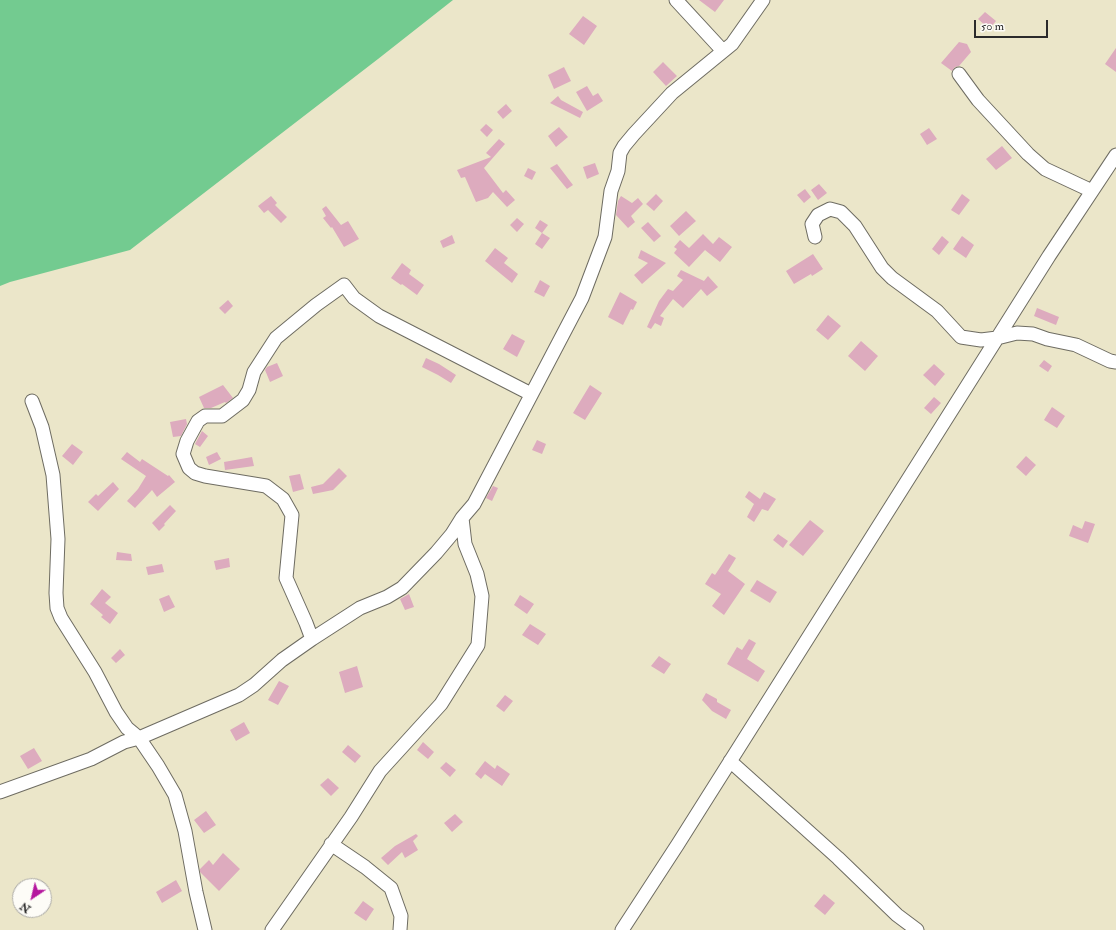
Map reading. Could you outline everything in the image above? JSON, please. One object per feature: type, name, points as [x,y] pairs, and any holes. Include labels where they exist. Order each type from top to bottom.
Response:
[{"type":"street","points":[[676,0],[723,51]]},
{"type":"street","points":[[0,792],[91,759],[124,742],[139,738],[239,695],[254,685],[282,660],[312,639],[360,608],[387,597],[402,588],[436,553],[474,504],[582,298],[600,254],[605,237],[611,191],[618,171],[620,154],[624,146],[672,93],[732,44],[763,0]]},
{"type":"street","points":[[959,74],[978,100],[1028,154],[1045,169],[1092,191]]},
{"type":"street","points":[[622,930],[730,762],[1049,256],[1116,155]]},
{"type":"street","points":[[815,237],[812,224],[818,215],[830,209],[841,212],[855,226],[882,268],[892,278],[937,311],[961,337],[981,340],[1017,333],[1033,334],[1047,339],[1076,345],[1110,361],[1116,362]]},
{"type":"street","points":[[312,639],[286,578],[292,515],[283,499],[266,486],[205,476],[195,473],[189,468],[183,454],[187,441],[198,420],[205,416],[222,416],[243,400],[254,372],[276,338],[316,305],[344,285],[354,298],[379,316],[531,394]]},
{"type":"street","points":[[32,401],[42,428],[53,475],[58,539],[56,593],[57,608],[61,618],[95,672],[126,728],[139,738],[175,795],[185,831],[196,892],[205,930]]},
{"type":"street","points":[[272,930],[351,817],[380,771],[440,704],[478,645],[482,596],[477,574],[465,544],[462,518]]},
{"type":"street","points":[[730,762],[838,858],[897,915],[917,930]]},
{"type":"street","points":[[331,844],[365,867],[391,888],[401,916],[400,930]]},
{"type":"green space","points":[[0,0],[453,0],[130,250],[0,286]]},
{"type":"building","points":[[699,0],[724,0],[715,12]]},
{"type":"building","points":[[985,12],[996,21],[989,29],[978,19]]},
{"type":"building","points":[[583,16],[597,26],[584,45],[569,34]]},
{"type":"building","points":[[959,42],[967,44],[971,52],[959,66],[955,67],[952,71],[941,63]]},
{"type":"building","points":[[1116,48],[1116,72],[1105,64]]},
{"type":"building","points":[[663,62],[677,76],[666,86],[653,72]]},
{"type":"building","points":[[564,67],[571,81],[554,89],[548,75]]},
{"type":"building","points":[[587,86],[593,96],[598,93],[603,101],[587,111],[576,92]]},
{"type":"building","points":[[558,96],[561,100],[583,112],[580,118],[550,103]]},
{"type":"building","points":[[506,104],[512,111],[503,119],[497,112]]},
{"type":"building","points":[[486,124],[493,130],[487,137],[480,130]]},
{"type":"building","points":[[559,127],[568,137],[556,147],[548,136]]},
{"type":"building","points":[[929,128],[937,139],[927,145],[920,134]]},
{"type":"building","points":[[499,139],[505,144],[484,168],[503,193],[506,190],[515,200],[507,207],[493,192],[488,198],[476,202],[465,177],[461,178],[457,170],[491,157],[486,153]]},
{"type":"building","points":[[1002,146],[1012,158],[996,170],[986,159]]},
{"type":"building","points":[[595,163],[599,174],[587,179],[583,167]]},
{"type":"building","points":[[557,164],[573,185],[567,189],[550,168]]},
{"type":"building","points":[[528,168],[536,172],[532,180],[524,176]]},
{"type":"building","points":[[819,184],[827,193],[818,200],[811,190]]},
{"type":"building","points":[[805,189],[811,197],[804,203],[797,195]]},
{"type":"building","points":[[656,194],[663,201],[654,211],[646,204]]},
{"type":"building","points":[[962,194],[970,200],[959,215],[951,210]]},
{"type":"building","points":[[271,196],[277,203],[275,205],[287,217],[281,223],[268,210],[264,213],[258,206]]},
{"type":"building","points":[[621,196],[632,203],[638,198],[643,204],[631,216],[635,222],[628,228],[616,215],[618,201]]},
{"type":"building","points":[[326,206],[341,225],[348,221],[359,239],[344,247],[332,227],[331,228],[323,218],[326,216],[322,209]]},
{"type":"building","points":[[686,211],[696,221],[679,236],[670,226]]},
{"type":"building","points":[[517,218],[524,224],[517,232],[510,225]]},
{"type":"building","points":[[540,220],[548,225],[542,233],[535,228]]},
{"type":"building","points":[[648,222],[661,236],[654,242],[641,228]]},
{"type":"building","points":[[542,233],[550,238],[542,249],[535,244]]},
{"type":"building","points":[[703,234],[713,244],[719,237],[732,247],[720,262],[705,250],[689,267],[674,253],[677,249],[674,247],[680,240],[689,248]]},
{"type":"building","points":[[452,235],[455,243],[443,248],[440,241]]},
{"type":"building","points":[[942,236],[949,242],[939,255],[932,249]]},
{"type":"building","points":[[962,236],[974,245],[966,258],[953,249]]},
{"type":"building","points":[[495,248],[508,258],[504,263],[518,274],[512,283],[485,261]]},
{"type":"building","points":[[641,250],[666,263],[642,284],[634,275],[648,263],[638,258]]},
{"type":"building","points":[[813,254],[823,269],[794,284],[786,271]]},
{"type":"building","points":[[402,263],[411,270],[409,274],[424,285],[417,295],[391,278]]},
{"type":"building","points":[[681,270],[704,281],[708,276],[718,287],[707,296],[701,289],[683,308],[673,299],[660,316],[664,318],[661,326],[655,323],[651,329],[647,327],[659,301],[668,289],[673,291],[683,280],[677,276]]},
{"type":"building","points":[[540,280],[550,286],[544,297],[534,292]]},
{"type":"building","points":[[620,292],[637,302],[633,310],[631,309],[623,325],[608,317]]},
{"type":"building","points":[[228,300],[233,306],[225,314],[219,308]]},
{"type":"building","points":[[1037,308],[1059,317],[1056,325],[1034,316]]},
{"type":"building","points":[[828,315],[841,326],[828,340],[816,330]]},
{"type":"building","points":[[512,334],[525,341],[517,357],[503,349]]},
{"type":"building","points":[[861,341],[878,356],[865,371],[848,356]]},
{"type":"building","points":[[426,358],[456,375],[451,383],[422,367]]},
{"type":"building","points":[[1044,360],[1052,366],[1048,372],[1039,366]]},
{"type":"building","points":[[277,363],[283,376],[270,382],[265,370],[267,367]]},
{"type":"building","points":[[934,364],[945,374],[935,386],[923,375]]},
{"type":"building","points":[[223,385],[233,398],[226,403],[225,402],[211,408],[204,408],[199,397]]},
{"type":"building","points":[[590,385],[602,393],[585,420],[573,413]]},
{"type":"building","points":[[934,397],[941,403],[931,414],[924,408]]},
{"type":"building","points":[[1052,407],[1065,416],[1057,428],[1044,420]]},
{"type":"building","points":[[186,419],[187,424],[181,436],[173,437],[170,422]]},
{"type":"building","points":[[202,431],[208,436],[200,447],[195,444]]},
{"type":"building","points":[[537,440],[546,444],[542,454],[532,450]]},
{"type":"building","points":[[72,444],[83,452],[73,465],[62,456]]},
{"type":"building","points":[[127,452],[140,462],[142,459],[168,476],[169,475],[175,482],[157,497],[152,490],[135,508],[127,501],[138,489],[146,476],[121,459]]},
{"type":"building","points":[[217,452],[221,459],[209,465],[206,457]]},
{"type":"building","points":[[1026,456],[1036,465],[1026,476],[1016,467]]},
{"type":"building","points":[[252,457],[254,466],[225,470],[224,462]]},
{"type":"building","points":[[339,468],[347,476],[333,490],[313,494],[311,487],[323,484]]},
{"type":"building","points":[[300,474],[304,489],[293,492],[289,476]]},
{"type":"building","points":[[113,482],[119,489],[98,511],[88,502],[96,494],[98,496]]},
{"type":"building","points":[[493,486],[498,488],[492,501],[486,498]]},
{"type":"building","points":[[749,491],[760,499],[764,492],[776,499],[768,511],[762,509],[754,522],[747,517],[754,504],[745,497]]},
{"type":"building","points":[[170,505],[176,511],[159,531],[152,523]]},
{"type":"building","points":[[810,520],[824,531],[803,556],[789,545]]},
{"type":"building","points":[[1085,521],[1095,524],[1088,543],[1069,536],[1073,525],[1082,529]]},
{"type":"building","points":[[778,534],[788,541],[783,548],[773,540]]},
{"type":"building","points":[[117,552],[131,554],[132,561],[116,560]]},
{"type":"building","points":[[729,554],[736,558],[728,571],[745,584],[724,615],[712,606],[721,594],[705,584],[712,573],[715,575]]},
{"type":"building","points":[[229,558],[230,567],[216,570],[214,561]]},
{"type":"building","points":[[162,564],[164,572],[148,575],[146,567]]},
{"type":"building","points":[[757,580],[777,592],[770,603],[750,591]]},
{"type":"building","points":[[102,589],[111,597],[105,603],[118,613],[110,624],[101,617],[103,615],[90,604]]},
{"type":"building","points":[[409,594],[414,607],[405,610],[400,599]]},
{"type":"building","points":[[169,595],[175,607],[164,612],[159,599]]},
{"type":"building","points":[[520,595],[534,604],[527,614],[514,605]]},
{"type":"building","points":[[530,624],[546,634],[538,645],[522,635]]},
{"type":"building","points":[[749,639],[756,643],[747,659],[765,671],[758,682],[727,664],[737,647],[742,650]]},
{"type":"building","points":[[120,649],[125,655],[116,663],[111,658]]},
{"type":"building","points":[[659,656],[671,664],[664,674],[651,666]]},
{"type":"building","points":[[357,666],[363,687],[345,693],[339,672]]},
{"type":"building","points":[[279,681],[289,686],[278,705],[268,700]]},
{"type":"building","points":[[706,693],[717,699],[717,702],[731,710],[726,719],[712,711],[702,700]]},
{"type":"building","points":[[505,695],[513,701],[504,712],[496,706]]},
{"type":"building","points":[[244,722],[250,733],[236,741],[230,730]]},
{"type":"building","points":[[423,742],[434,752],[428,759],[417,750]]},
{"type":"building","points":[[348,745],[361,756],[355,763],[342,752]]},
{"type":"building","points":[[34,748],[42,761],[28,769],[20,756]]},
{"type":"building","points":[[485,761],[495,769],[497,765],[510,774],[502,786],[485,774],[481,779],[475,774]]},
{"type":"building","points":[[446,762],[456,770],[450,777],[440,768]]},
{"type":"building","points":[[328,778],[339,788],[331,796],[320,785]]},
{"type":"building","points":[[206,811],[216,825],[204,833],[194,820]]},
{"type":"building","points":[[455,814],[463,822],[452,832],[444,823]]},
{"type":"building","points":[[416,834],[418,836],[413,841],[418,850],[405,858],[402,852],[388,865],[381,858],[395,846]]},
{"type":"building","points":[[223,853],[240,869],[219,891],[200,872],[200,869],[209,860],[213,865]]},
{"type":"building","points":[[176,880],[182,891],[162,903],[156,892]]},
{"type":"building","points":[[824,894],[835,903],[825,915],[814,906]]},
{"type":"building","points":[[363,901],[374,909],[366,921],[354,913]]}]
